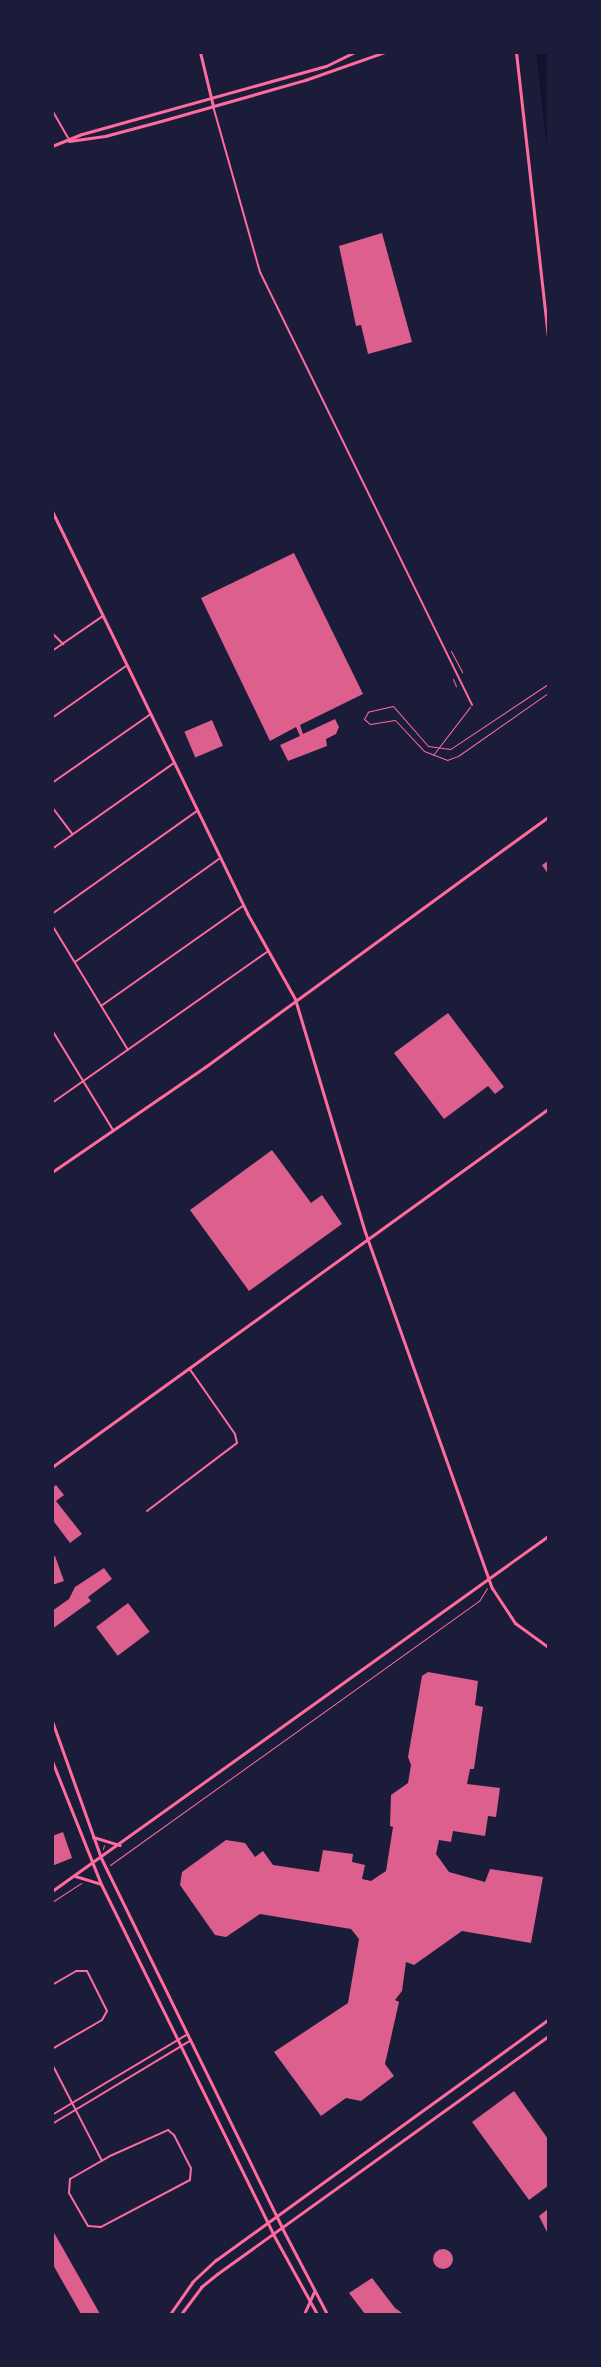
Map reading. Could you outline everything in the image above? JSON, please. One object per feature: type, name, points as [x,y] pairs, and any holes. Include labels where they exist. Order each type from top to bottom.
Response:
[{"type":"street","points":[[200,52],[260,272],[472,705]]},
{"type":"street","points":[[52,146],[326,66],[355,52]]},
{"type":"street","points":[[69,141],[105,136],[213,106],[385,52]]},
{"type":"street","points":[[516,52],[549,338]]},
{"type":"street","points":[[52,110],[69,141]]},
{"type":"street","points":[[52,511],[244,905],[295,999],[368,1239],[489,1580],[512,1619],[549,1647]]},
{"type":"street","points":[[52,651],[103,616]]},
{"type":"street","points":[[52,633],[63,644]]},
{"type":"street","points":[[52,717],[127,665]]},
{"type":"street","points":[[52,783],[151,714]]},
{"type":"street","points":[[52,849],[174,763]]},
{"type":"street","points":[[52,807],[72,835]]},
{"type":"street","points":[[52,914],[198,811]]},
{"type":"street","points":[[52,1172],[549,817]]},
{"type":"street","points":[[75,962],[221,858]]},
{"type":"street","points":[[101,1006],[244,905]]},
{"type":"street","points":[[52,925],[128,1050]]},
{"type":"street","points":[[52,1103],[268,951]]},
{"type":"street","points":[[52,1030],[113,1130]]},
{"type":"street","points":[[52,1467],[549,1108]]},
{"type":"street","points":[[147,1511],[237,1443],[235,1434],[189,1368]]},
{"type":"street","points":[[52,1891],[120,1845],[549,1536]]},
{"type":"street","points":[[52,1721],[105,1867],[282,2228],[327,2314]]},
{"type":"street","points":[[52,1761],[101,1884],[273,2234],[317,2314]]},
{"type":"street","points":[[92,1836],[120,1845]]},
{"type":"street","points":[[75,1875],[101,1884]]},
{"type":"street","points":[[52,1984],[79,1970],[87,1971],[107,2011],[102,2020],[52,2049]]},
{"type":"street","points":[[170,2314],[199,2275],[549,2020]]},
{"type":"street","points":[[52,2115],[188,2034]]},
{"type":"street","points":[[182,2314],[204,2284],[549,2036]]},
{"type":"street","points":[[52,2124],[191,2040]]},
{"type":"street","points":[[52,2064],[102,2161]]},
{"type":"street","points":[[168,2130],[174,2135],[192,2174],[186,2182],[95,2228],[85,2222],[68,2186],[73,2177],[102,2161],[168,2130]]},
{"type":"street","points":[[304,2314],[308,2299],[314,2292]]},
{"type":"lane","points":[[549,684],[458,747],[439,749],[426,744],[393,706],[387,710],[368,712],[364,721],[370,724],[395,720],[431,756],[444,760],[459,756],[549,693]]},
{"type":"lane","points":[[431,756],[439,749],[451,727],[472,705]]},
{"type":"path","points":[[452,651],[462,672]]},
{"type":"path","points":[[453,679],[456,686]]},
{"type":"path","points":[[105,1867],[118,1861],[428,1638],[485,1592]]},
{"type":"path","points":[[103,1849],[104,1845]]},
{"type":"path","points":[[52,1902],[86,1881]]},
{"type":"shaded area","points":[[536,53],[548,53],[548,158],[537,60]]},
{"type":"building","points":[[382,233],[412,342],[368,354],[361,325],[356,326],[339,246]]},
{"type":"building","points":[[294,553],[363,694],[300,725],[303,734],[335,719],[339,727],[336,734],[326,739],[327,746],[288,761],[280,745],[300,736],[296,727],[270,741],[201,598]]},
{"type":"building","points":[[212,720],[223,746],[195,757],[184,732]]},
{"type":"building","points":[[548,861],[548,874],[542,865]]},
{"type":"building","points":[[448,1013],[504,1087],[495,1094],[488,1086],[444,1119],[394,1053]]},
{"type":"building","points":[[272,1150],[311,1203],[322,1195],[342,1224],[249,1291],[190,1210]]},
{"type":"building","points":[[56,1485],[64,1495],[56,1501],[82,1534],[70,1543],[52,1519],[52,1488]]},
{"type":"building","points":[[55,1556],[64,1581],[52,1585],[52,1557]]},
{"type":"building","points":[[104,1568],[112,1579],[88,1597],[91,1601],[52,1629],[52,1611],[69,1599],[75,1587]]},
{"type":"building","points":[[128,1603],[150,1632],[118,1656],[96,1627]]},
{"type":"building","points":[[428,1672],[478,1681],[475,1705],[483,1707],[474,1769],[470,1769],[467,1784],[500,1788],[496,1817],[488,1816],[485,1836],[453,1831],[451,1842],[439,1840],[436,1854],[449,1872],[485,1882],[490,1869],[543,1877],[531,1943],[462,1931],[414,1965],[406,1962],[402,1991],[395,2000],[399,2002],[385,2064],[394,2076],[361,2101],[346,2098],[321,2116],[274,2052],[348,2003],[359,1939],[351,1929],[260,1914],[226,1937],[215,1935],[180,1885],[182,1872],[226,1840],[245,1843],[255,1857],[263,1851],[273,1865],[319,1872],[323,1850],[353,1854],[352,1862],[365,1865],[362,1879],[371,1881],[386,1871],[393,1827],[390,1826],[391,1795],[408,1783],[411,1765],[408,1757],[422,1676]]},
{"type":"building","points":[[63,1832],[72,1858],[52,1866],[52,1836]]},
{"type":"building","points":[[514,2091],[548,2139],[548,2186],[529,2200],[472,2122]]},
{"type":"building","points":[[548,2209],[548,2234],[539,2216]]},
{"type":"building","points":[[52,2229],[100,2314],[81,2314],[52,2263]]},
{"type":"building","points":[[439,2249],[447,2249],[453,2255],[453,2263],[447,2269],[439,2269],[433,2263],[433,2255]]},
{"type":"building","points":[[372,2278],[395,2308],[402,2313],[365,2314],[349,2293]]}]
